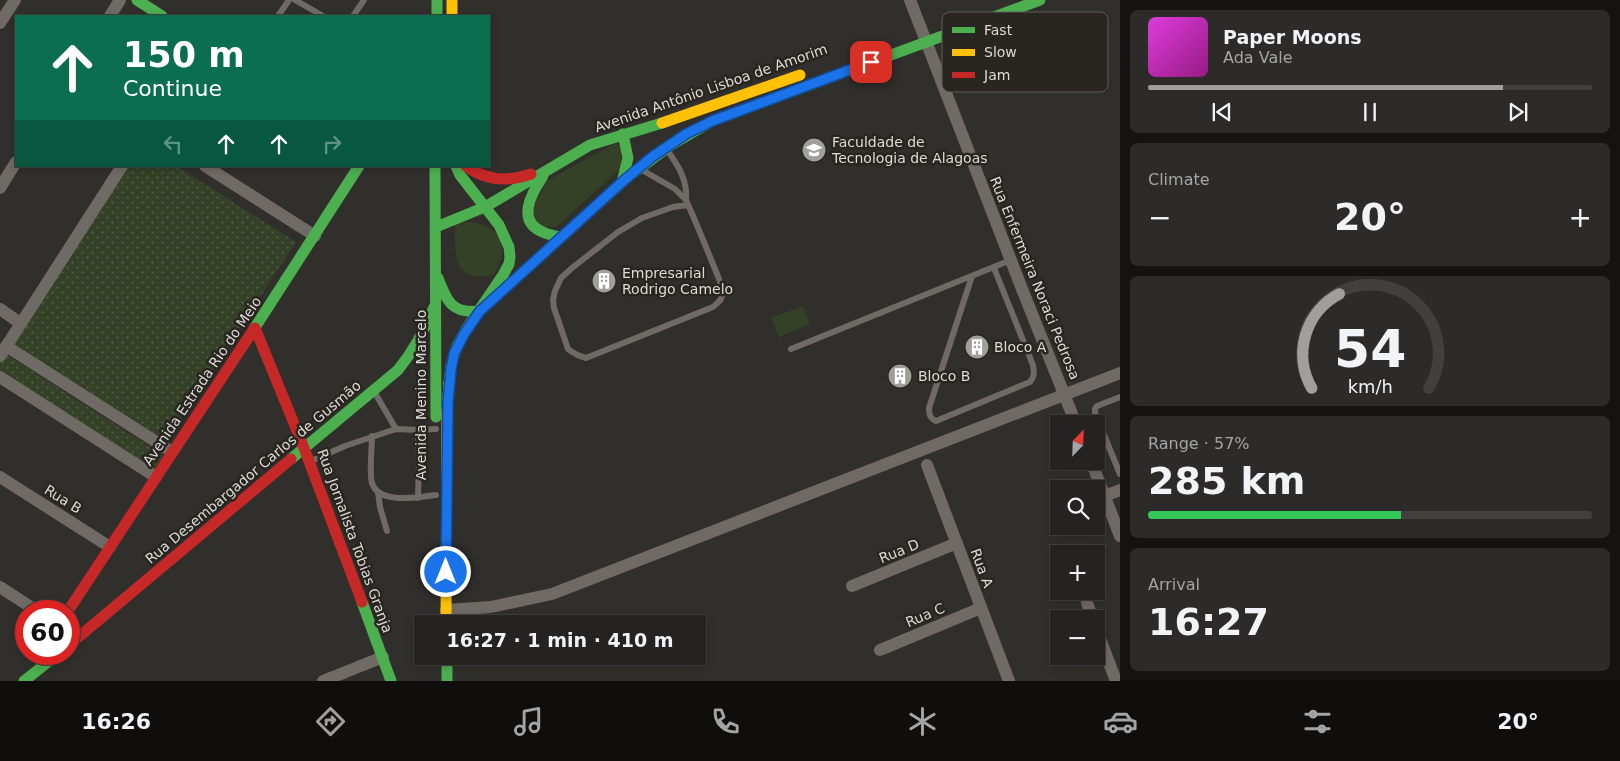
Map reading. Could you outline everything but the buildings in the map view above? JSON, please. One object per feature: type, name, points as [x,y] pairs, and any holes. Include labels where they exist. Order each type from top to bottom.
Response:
[{"type":"main road","points":[[137,0],[160,15]]},
{"type":"main road","points":[[437,0],[437,15]]},
{"type":"main road","points":[[452,0],[452,15]]},
{"type":"main road","name":"Avenida Antônio Lisboa de Amorim","points":[[997,12],[1040,0]]},
{"type":"main road","name":"Avenida Antônio Lisboa de Amorim","points":[[480,311],[622,182],[686,134],[712,121],[923,33],[942,28]]},
{"type":"main road","name":"Avenida Antônio Lisboa de Amorim","points":[[436,227],[485,206],[590,145],[656,125],[812,71]]},
{"type":"main road","points":[[622,182],[628,167],[629,154],[624,134]]},
{"type":"main road","name":"Avenida Estrada Rio do Meio","points":[[75,600],[359,167]]},
{"type":"main road","name":"Avenida Menino Marcelo","points":[[435,167],[436,615]]},
{"type":"main road","name":"Avenida Menino Marcelo","points":[[446,615],[448,402],[451,370],[454,354],[464,334],[504,274],[510,260],[510,247],[505,233],[456,167]]},
{"type":"main road","points":[[467,167],[490,178],[511,179],[551,169]]},
{"type":"main road","points":[[551,169],[532,192],[527,208],[529,218],[536,228],[543,233],[561,237]]},
{"type":"main road","points":[[436,272],[449,303],[462,312],[480,311]]},
{"type":"main road","name":"Rua Desembargador Carlos de Gusmão","points":[[80,636],[398,370],[424,332],[435,304]]},
{"type":"main road","name":"Rua Jornalista Tobias Granja","points":[[255,328],[310,462],[391,681]]},
{"type":"main road","points":[[80,613],[85,616],[101,619]]},
{"type":"main road","points":[[23,681],[33,665]]},
{"type":"main road","points":[[23,681],[44,665]]},
{"type":"main road","points":[[437,665],[437,681]]},
{"type":"main road","points":[[447,665],[447,681]]},
{"type":"street","points":[[0,23],[15,0]]},
{"type":"street","points":[[111,15],[120,0]]},
{"type":"street","name":"Rua Enfermeira Noraci Pedrosa","points":[[910,0],[942,82]]},
{"type":"street","name":"Rua Enfermeira Noraci Pedrosa","points":[[946,92],[1073,415]]},
{"type":"street","points":[[0,188],[15,164]]},
{"type":"street","points":[[121,167],[2,352],[172,452]]},
{"type":"street","points":[[207,167],[315,236]]},
{"type":"street","points":[[0,309],[20,323]]},
{"type":"street","points":[[446,610],[491,607],[552,594],[1120,373]]},
{"type":"street","points":[[0,377],[156,477]]},
{"type":"street","name":"Rua A","points":[[927,465],[1009,681]]},
{"type":"street","name":"Rua B","points":[[0,477],[110,546]]},
{"type":"street","points":[[1105,496],[1120,490]]},
{"type":"street","points":[[1105,498],[1120,536]]},
{"type":"street","name":"Rua D","points":[[852,586],[957,543]]},
{"type":"street","points":[[0,587],[21,600]]},
{"type":"street","points":[[1087,603],[1090,610]]},
{"type":"street","name":"Rua C","points":[[880,650],[981,608]]},
{"type":"street","points":[[1105,652],[1116,681]]},
{"type":"street","points":[[323,681],[383,657]]},
{"type":"lane","points":[[279,15],[289,0]]},
{"type":"lane","points":[[295,0],[321,15]]},
{"type":"lane","points":[[354,15],[364,0]]},
{"type":"lane","points":[[666,148],[674,159],[685,182],[687,202]]},
{"type":"lane","points":[[639,168],[675,189],[687,202],[724,294],[713,307],[586,358],[573,353],[568,349],[554,308],[555,291],[562,278],[618,232],[642,218],[687,202]]},
{"type":"lane","points":[[791,349],[1011,260]]},
{"type":"lane","points":[[972,276],[929,408],[929,414],[936,421],[1030,382],[1034,378],[1033,365],[994,268]]},
{"type":"lane","points":[[374,392],[396,429]]},
{"type":"lane","points":[[1120,397],[1097,406],[1095,413],[1120,474]]},
{"type":"lane","points":[[310,462],[345,446],[396,429],[436,429]]},
{"type":"lane","points":[[418,430],[420,461],[418,498]]},
{"type":"lane","points":[[372,436],[372,484],[378,492],[387,532]]},
{"type":"lane","points":[[378,492],[394,499],[436,495]]},
{"type":"green space","points":[[615,143],[622,148],[621,168],[556,227],[541,227],[531,212],[547,181]]},
{"type":"green space","points":[[127,167],[178,167],[296,242],[164,445],[9,343]]},
{"type":"green space","points":[[465,222],[486,226],[494,231],[499,238],[502,246],[502,255],[493,275],[480,276],[470,274],[463,270],[459,264],[456,256],[455,225]]},
{"type":"green space","points":[[803,306],[810,324],[779,337],[771,318]]},
{"type":"green space","points":[[6,354],[164,456],[154,471],[0,371],[0,362]]},
{"type":"traffic: fast","points":[[137,0],[160,15]]},
{"type":"traffic: fast","points":[[437,0],[437,15]]},
{"type":"traffic: fast","points":[[1007,12],[1040,0]]},
{"type":"traffic: fast","points":[[629,176],[671,145],[712,121],[942,36]]},
{"type":"traffic: fast","points":[[436,227],[485,207],[590,145],[662,123]]},
{"type":"traffic: fast","points":[[622,182],[628,158],[623,134]]},
{"type":"traffic: fast","points":[[254,329],[358,167]]},
{"type":"traffic: fast","points":[[435,167],[436,417]]},
{"type":"traffic: fast","points":[[449,383],[451,366],[457,346],[503,275],[509,264],[510,257],[509,247],[499,225],[460,175],[456,167]]},
{"type":"traffic: fast","points":[[543,176],[530,199],[528,207],[530,222],[547,234],[561,237]]},
{"type":"traffic: fast","points":[[438,278],[444,294],[452,305],[463,310],[480,311]]},
{"type":"traffic: fast","points":[[291,459],[398,370],[419,339],[435,305]]},
{"type":"traffic: fast","points":[[362,602],[391,681]]},
{"type":"traffic: fast","points":[[24,681],[44,665]]},
{"type":"traffic: fast","points":[[447,665],[447,681]]},
{"type":"traffic: slow","points":[[452,0],[452,15]]},
{"type":"traffic: slow","points":[[662,123],[800,75]]},
{"type":"traffic: slow","points":[[480,311],[629,176]]},
{"type":"traffic: slow","points":[[446,615],[447,414],[449,383]]},
{"type":"traffic: jam","points":[[468,167],[481,175],[497,179],[522,177],[531,174]]},
{"type":"traffic: jam","points":[[255,328],[304,448],[362,602]]},
{"type":"traffic: jam","points":[[75,600],[254,329]]},
{"type":"traffic: jam","points":[[80,636],[291,459]]},
{"type":"place","name":"Faculdade de Tecnologia de Alagoas","points":[[814,150]]},
{"type":"place","name":"Empresarial Rodrigo Camelo","points":[[604,281]]},
{"type":"place","name":"Bloco A","points":[[977,347]]},
{"type":"place","name":"Bloco B","points":[[900,376]]},
{"type":"route","points":[[446,572],[446,475],[451,370],[454,354],[464,334],[480,311],[622,182],[652,157],[686,134],[712,121],[871,62]]}]
